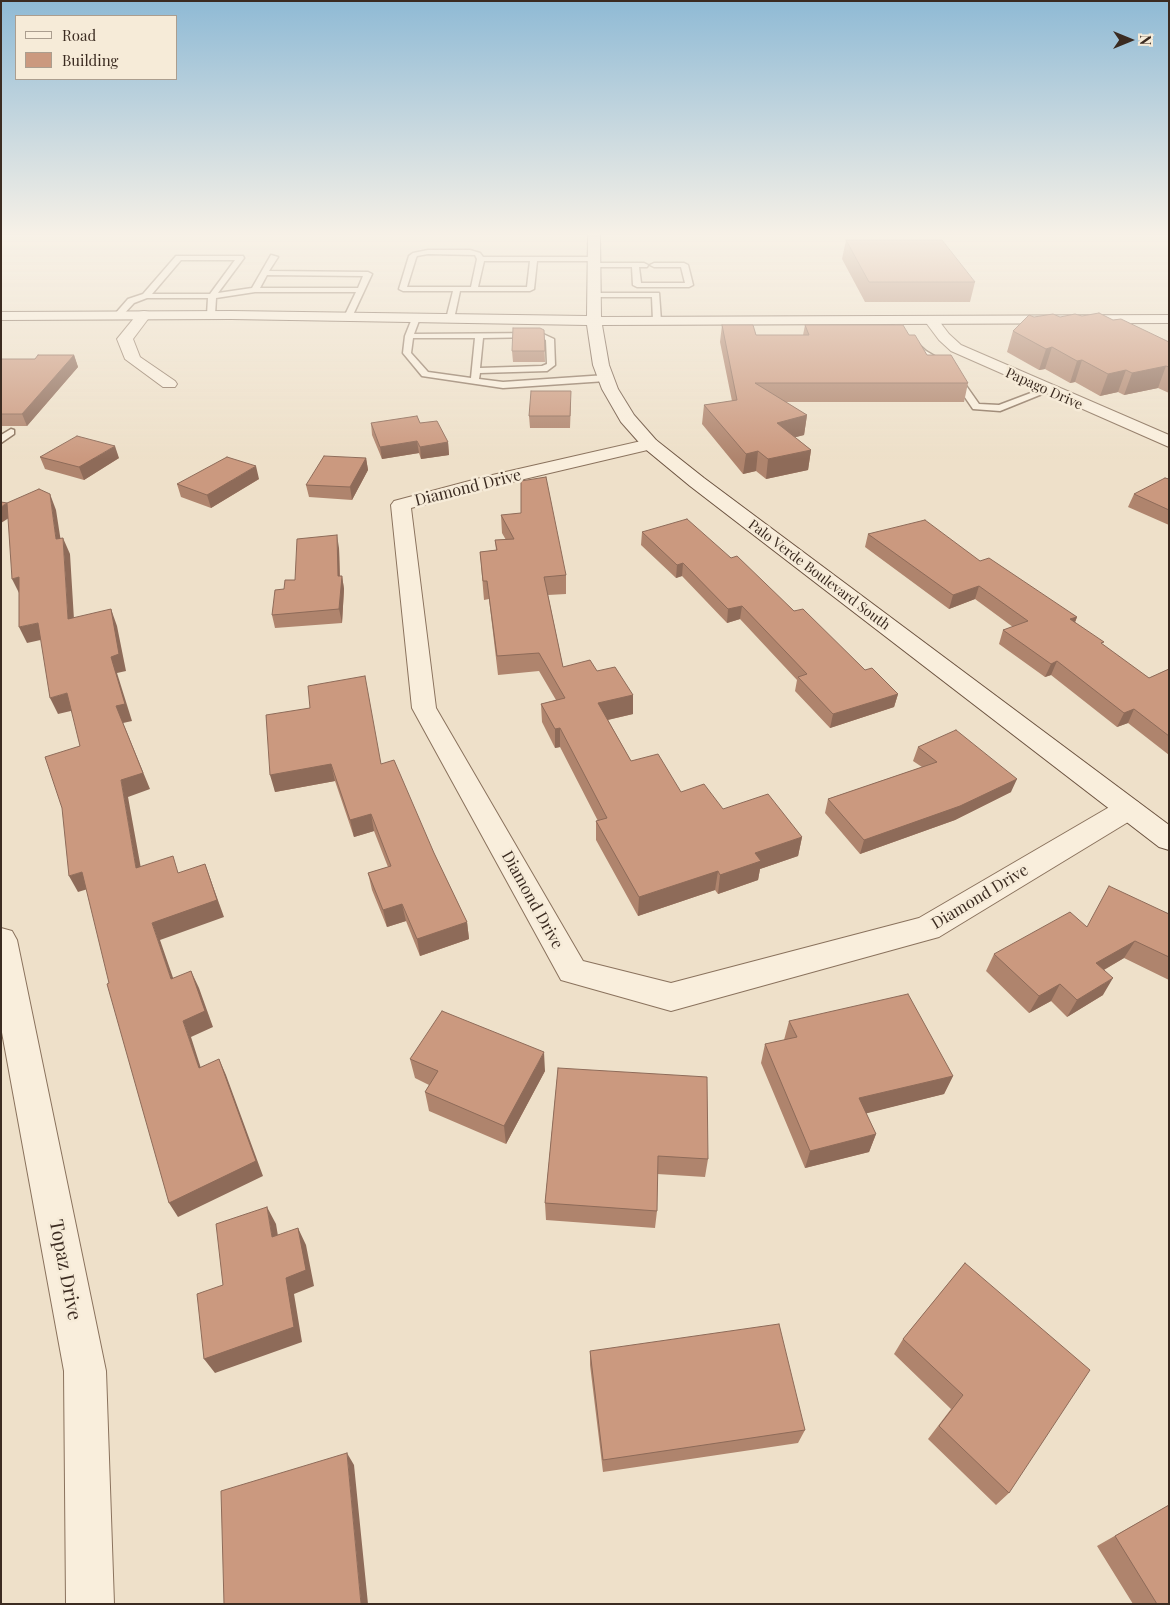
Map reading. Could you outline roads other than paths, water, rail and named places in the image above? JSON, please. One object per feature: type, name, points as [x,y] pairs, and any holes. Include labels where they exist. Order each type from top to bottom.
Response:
[{"type":"main road","name":"Palo Verde Boulevard South","points":[[594,309],[596,342],[610,389],[627,418],[650,444],[697,482],[1169,840]]},
{"type":"main road","points":[[144,315],[125,339],[133,359],[169,384]]},
{"type":"main road","points":[[1,316],[210,315],[657,321],[752,325],[931,320],[1169,319]]},
{"type":"main road","name":"Papago Drive","points":[[931,320],[944,337],[956,348],[1046,390],[1169,442]]},
{"type":"main road","name":"Diamond Drive","points":[[650,444],[495,480],[401,505],[424,708],[572,971],[670,997],[928,928],[1128,809]]},
{"type":"main road","name":"Topaz Drive","points":[[1,940],[85,1371],[90,1604]]},
{"type":"lane","points":[[118,315],[123,309]]},
{"type":"lane","points":[[210,315],[211,309]]},
{"type":"lane","points":[[348,317],[352,309]]},
{"type":"lane","points":[[450,319],[452,309]]},
{"type":"lane","points":[[657,309],[657,321]]},
{"type":"lane","points":[[416,318],[409,336],[407,353],[424,374],[504,385],[606,378]]},
{"type":"lane","points":[[409,336],[541,336],[550,339],[552,365],[544,369],[475,371]]},
{"type":"lane","points":[[474,382],[479,336]]},
{"type":"lane","points":[[903,339],[913,342],[923,353],[950,369],[976,407],[1000,408],[1046,390]]},
{"type":"lane","points":[[1,440],[11,432]]}]
